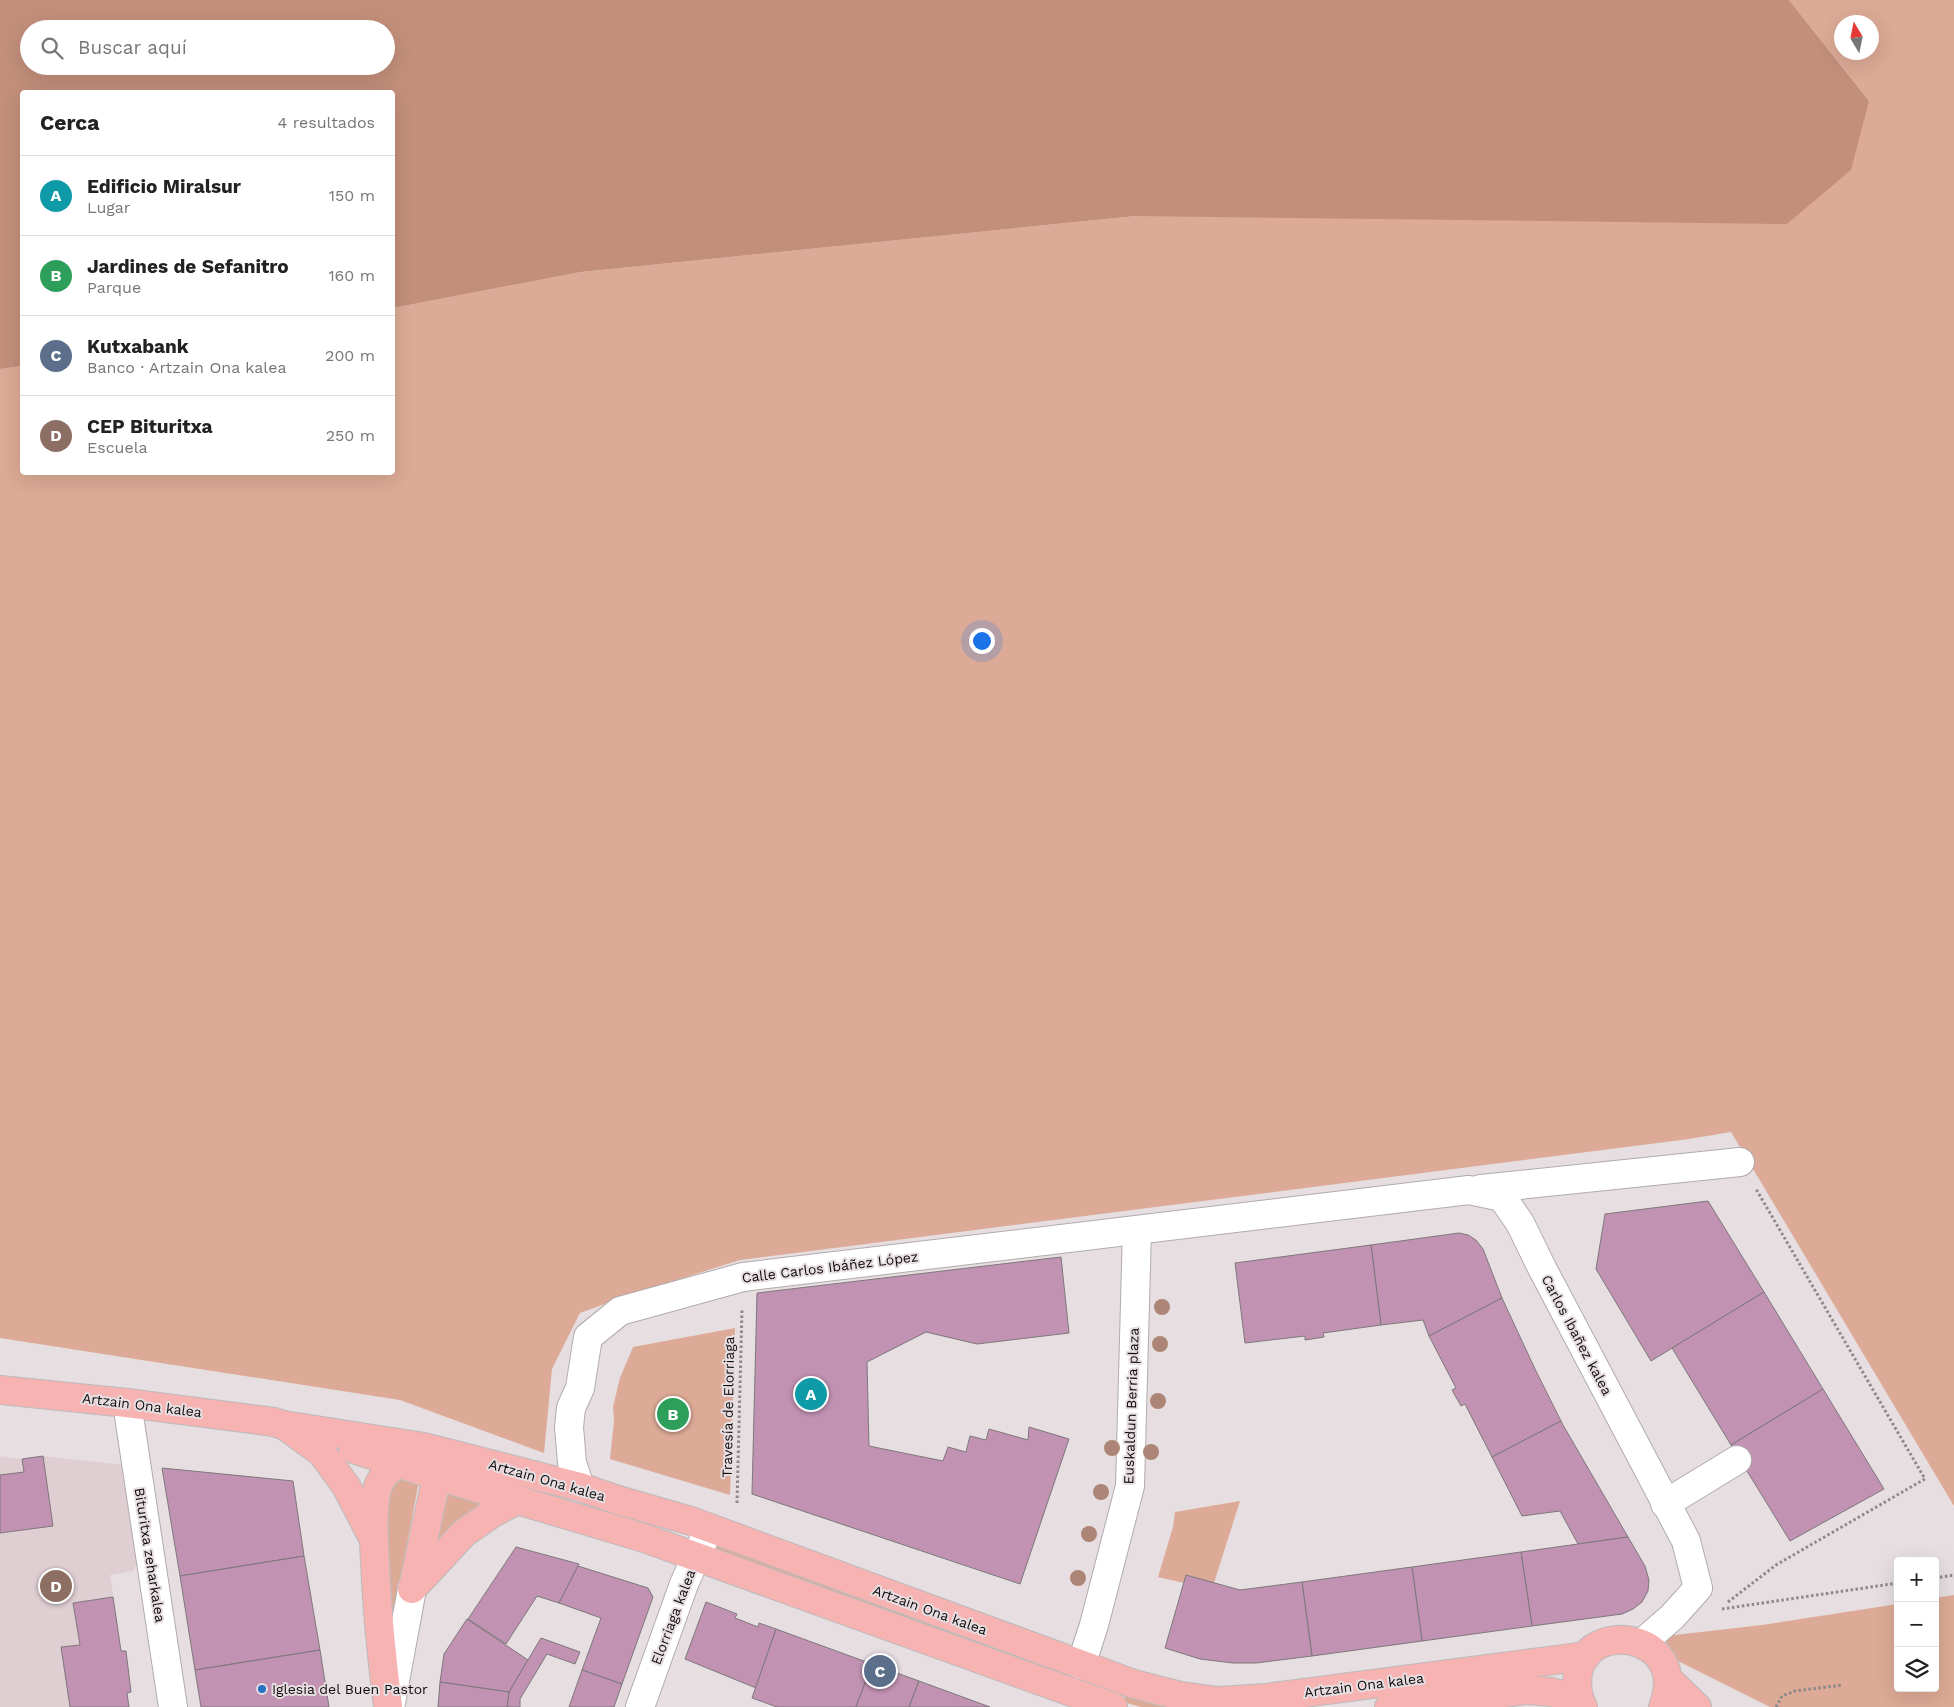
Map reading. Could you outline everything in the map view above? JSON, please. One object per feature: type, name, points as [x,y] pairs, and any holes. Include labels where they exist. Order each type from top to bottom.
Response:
[{"type":"main road","name":"Artzain Ona kalea","points":[[0,1390],[127,1402],[274,1422],[436,1476],[644,1538],[1101,1705]]},
{"type":"main road","name":"Artzain Ona kalea","points":[[284,1425],[424,1447],[580,1487],[709,1528],[1143,1687],[1181,1696],[1218,1701],[1266,1698],[1586,1656]]},
{"type":"main road","points":[[284,1425],[322,1453],[346,1486],[374,1540]]},
{"type":"main road","points":[[389,1707],[377,1605],[374,1540],[376,1492],[395,1463],[424,1447],[436,1476],[412,1589]]},
{"type":"main road","points":[[412,1589],[464,1533],[493,1512],[517,1500]]},
{"type":"main road","points":[[1580,1703],[1576,1685],[1579,1669],[1586,1656],[1598,1646],[1612,1640],[1627,1639],[1642,1643],[1654,1652],[1663,1664],[1668,1679],[1668,1694],[1663,1707]]},
{"type":"main road","points":[[1668,1679],[1697,1707]]},
{"type":"main road","name":"Artzain Ona kalea","points":[[1389,1707],[1528,1690],[1551,1692],[1580,1703]]},
{"type":"street","name":"Carlos Ibañez kalea","points":[[1178,1225],[1469,1190],[1740,1162]]},
{"type":"street","name":"Carlos Ibañez kalea","points":[[1469,1190],[1502,1197],[1520,1223],[1686,1541],[1698,1588],[1672,1617],[1642,1643]]},
{"type":"street","name":"Calle Carlos Ibáñez López","points":[[580,1487],[572,1463],[569,1427],[572,1408],[580,1388],[588,1337],[620,1311],[743,1277],[1178,1225]]},
{"type":"street","name":"Euskaldun Berria plaza","points":[[1101,1705],[1092,1669],[1094,1624],[1130,1486],[1137,1230]]},
{"type":"street","name":"Bituritxa zeharkalea","points":[[127,1402],[173,1707]]},
{"type":"street","points":[[1665,1504],[1737,1460]]},
{"type":"street","name":"Elorriaga kalea","points":[[640,1707],[684,1584],[709,1528]]},
{"type":"street","points":[[389,1707],[412,1589]]},
{"type":"path","points":[[1740,1162],[1925,1479],[1776,1565],[1717,1610],[1894,1584]]},
{"type":"path","name":"Travesía de Elorriaga","points":[[736,1538],[743,1277]]},
{"type":"path","points":[[1939,1577],[1954,1575]]},
{"type":"path","points":[[1776,1707],[1782,1696],[1795,1691],[1843,1685]]},
{"type":"shaded area","points":[[0,0],[1789,0],[1834,57],[1834,60],[1837,60],[1869,101],[1851,170],[1787,224],[1136,216],[581,272],[395,308],[395,90],[20,90],[20,366],[0,369]]},
{"type":"shaded area","points":[[1789,0],[1954,0],[1954,1506],[1731,1132],[1689,1139],[740,1260],[632,1294],[580,1313],[552,1369],[544,1453],[400,1400],[0,1338],[0,369],[20,366],[20,475],[395,475],[395,308],[581,272],[1136,216],[1869,101],[1837,60],[1879,60],[1879,15],[1834,15],[1834,57]]},
{"type":"shaded area","points":[[735,1328],[730,1495],[610,1459],[614,1421],[613,1407],[620,1378],[633,1347]]},
{"type":"shaded area","points":[[0,1456],[22,1459],[43,1456],[124,1465],[144,1552],[133,1571],[110,1575],[121,1651],[126,1651],[131,1692],[127,1693],[129,1707],[0,1707]]},
{"type":"shaded area","points":[[409,1473],[418,1486],[390,1635],[384,1535],[390,1489]]},
{"type":"shaded area","points":[[449,1491],[484,1500],[433,1545]]},
{"type":"shaded area","points":[[1240,1501],[1214,1583],[1187,1575],[1184,1583],[1158,1577],[1173,1527],[1175,1512]]},
{"type":"shaded area","points":[[718,1540],[1064,1668],[1058,1679],[714,1554]]},
{"type":"shaded area","points":[[1954,1595],[1954,1707],[1770,1707],[1668,1656],[1666,1636],[1762,1625],[1894,1605],[1894,1692],[1939,1692],[1939,1597]]},
{"type":"shaded area","points":[[1128,1690],[1193,1707],[1141,1707],[1123,1702]]},
{"type":"building","points":[[1708,1201],[1764,1292],[1651,1361],[1596,1269],[1605,1214]]},
{"type":"building","points":[[1459,1233],[1468,1235],[1476,1240],[1483,1249],[1502,1298],[1429,1336],[1423,1320],[1381,1325],[1371,1245]]},
{"type":"building","points":[[1371,1245],[1381,1325],[1323,1333],[1324,1337],[1305,1340],[1305,1336],[1245,1343],[1235,1263]]},
{"type":"building","points":[[1061,1257],[1069,1333],[977,1344],[926,1332],[867,1362],[869,1446],[943,1461],[948,1447],[966,1452],[970,1436],[986,1440],[989,1429],[1028,1440],[1029,1427],[1069,1439],[1020,1584],[752,1494],[757,1293]]},
{"type":"building","points":[[1764,1292],[1823,1389],[1731,1445],[1672,1348]]},
{"type":"building","points":[[1502,1298],[1561,1421],[1492,1457],[1465,1404],[1461,1406],[1452,1390],[1456,1388],[1429,1336]]},
{"type":"building","points":[[1823,1389],[1884,1489],[1790,1541],[1731,1445]]},
{"type":"building","points":[[1561,1421],[1628,1537],[1578,1544],[1560,1511],[1522,1516],[1492,1457]]},
{"type":"building","points":[[43,1456],[53,1526],[0,1533],[0,1475],[24,1472],[22,1459]]},
{"type":"building","points":[[162,1468],[293,1481],[304,1556],[180,1576]]},
{"type":"building","points":[[1628,1537],[1645,1566],[1649,1580],[1648,1591],[1642,1602],[1622,1614],[1532,1626],[1521,1552]]},
{"type":"building","points":[[516,1547],[579,1564],[559,1603],[537,1596],[506,1644],[468,1619]]},
{"type":"building","points":[[1521,1552],[1532,1626],[1422,1641],[1412,1567]]},
{"type":"building","points":[[304,1556],[320,1650],[195,1670],[180,1576]]},
{"type":"building","points":[[578,1566],[648,1588],[653,1597],[622,1684],[582,1670],[601,1618],[559,1603]]},
{"type":"building","points":[[1412,1567],[1422,1641],[1312,1656],[1302,1582]]},
{"type":"building","points":[[1186,1575],[1240,1590],[1302,1582],[1312,1656],[1256,1663],[1233,1663],[1200,1659],[1165,1648]]},
{"type":"building","points":[[113,1597],[121,1651],[126,1651],[131,1692],[127,1693],[129,1707],[70,1707],[61,1647],[80,1645],[73,1603]]},
{"type":"building","points":[[706,1602],[737,1614],[735,1618],[758,1627],[759,1623],[776,1629],[756,1688],[685,1659]]},
{"type":"building","points":[[467,1619],[528,1660],[509,1692],[440,1682],[444,1654]]},
{"type":"building","points":[[776,1629],[872,1664],[856,1707],[777,1707],[752,1698]]},
{"type":"building","points":[[541,1638],[580,1652],[575,1664],[547,1654],[520,1699],[520,1707],[507,1707],[509,1692]]},
{"type":"building","name":"Iglesia del Buen Pastor","points":[[320,1650],[329,1707],[201,1707],[195,1670]]},
{"type":"building","points":[[872,1664],[919,1681],[909,1707],[856,1707]]},
{"type":"building","points":[[582,1670],[622,1684],[614,1707],[569,1707]]},
{"type":"building","points":[[919,1681],[990,1707],[909,1707]]},
{"type":"building","points":[[440,1682],[509,1692],[507,1707],[438,1707]]},
{"type":"place","name":"Edificio Miralsur","points":[[811,1394]]},
{"type":"place","name":"Jardines de Sefanitro","points":[[673,1414]]},
{"type":"place","name":"CEP Bituritxa","points":[[56,1586]]},
{"type":"place","name":"Kutxabank","points":[[880,1671]]},
{"type":"place","name":"Iglesia del Buen Pastor","points":[[262,1689]]}]
